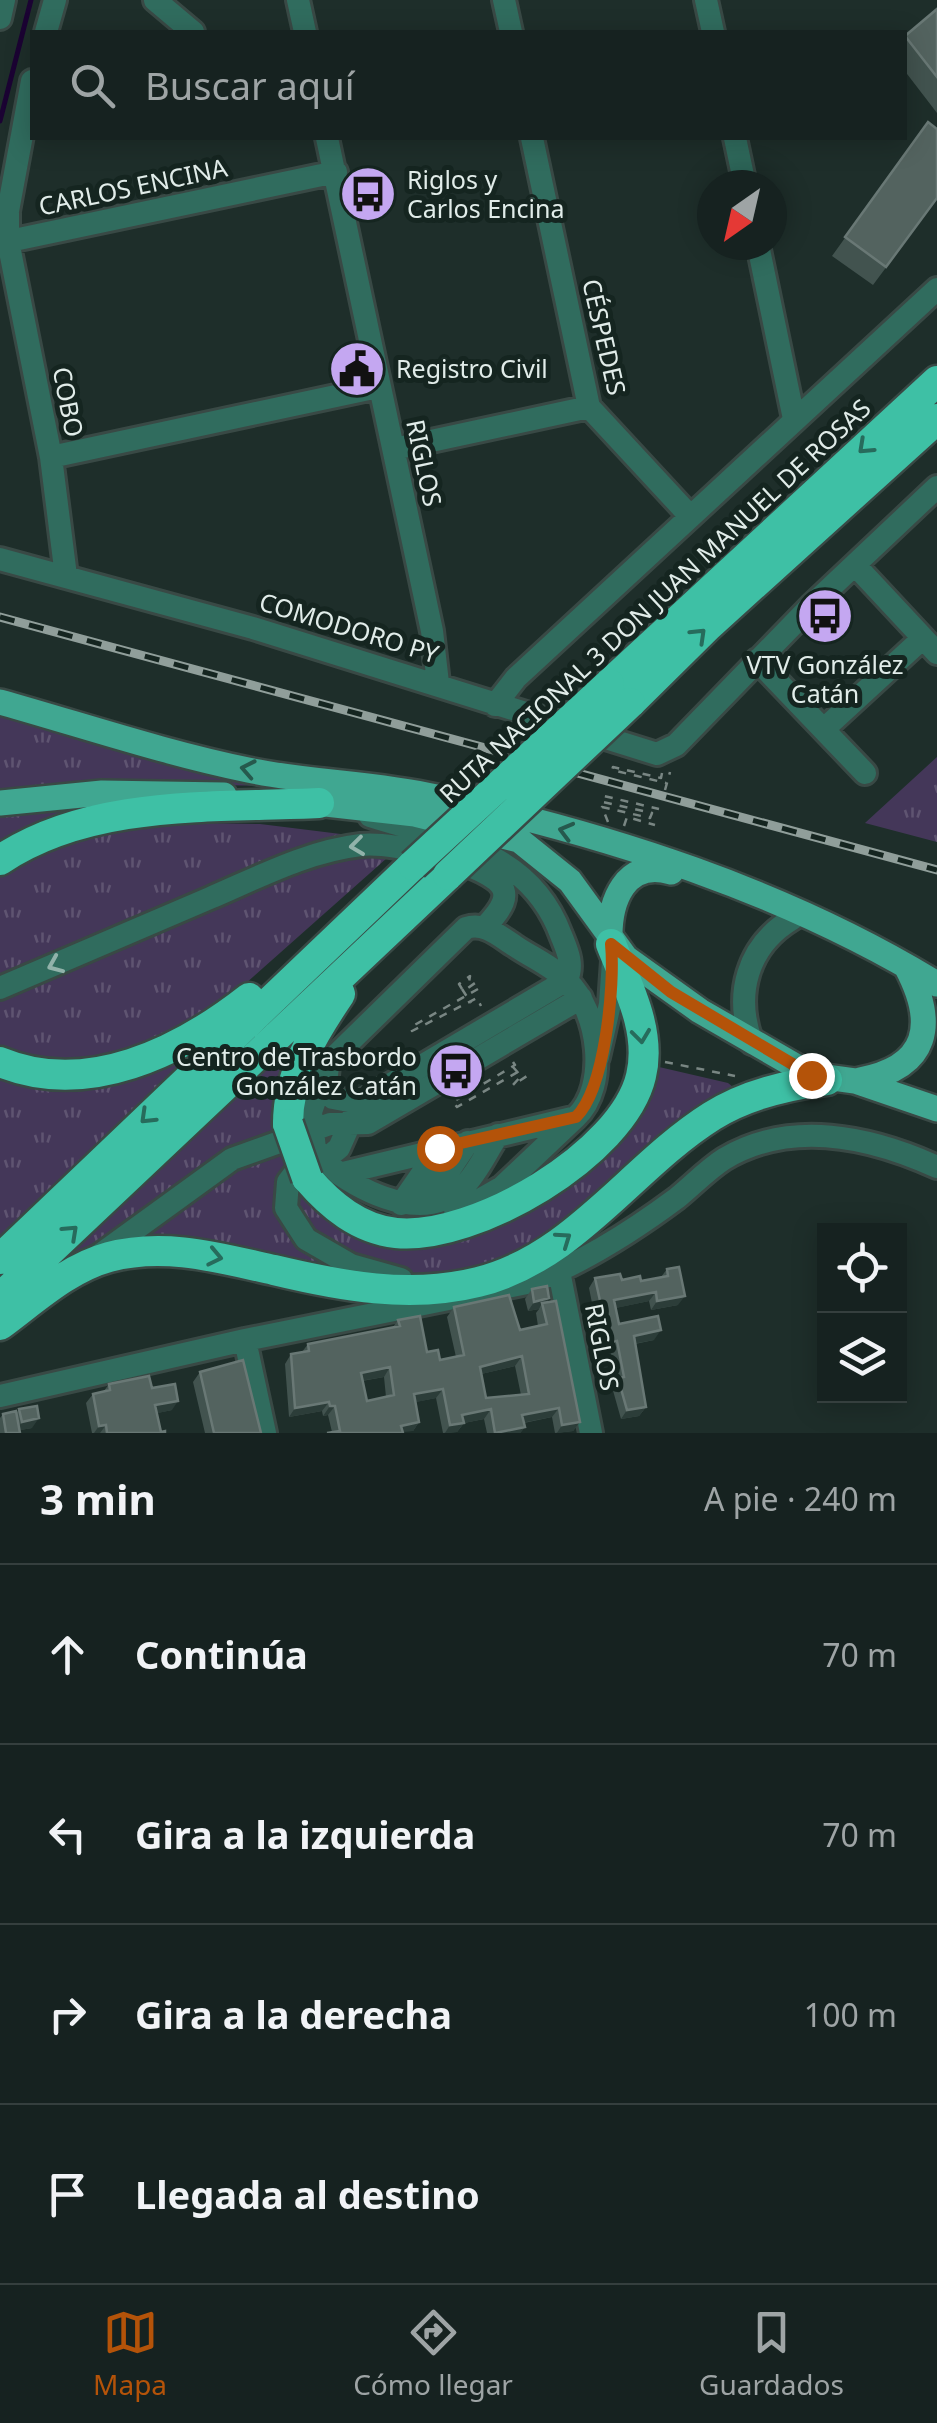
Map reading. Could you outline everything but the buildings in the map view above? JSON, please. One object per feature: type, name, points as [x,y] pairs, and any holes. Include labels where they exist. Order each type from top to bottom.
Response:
[{"type":"highway","name":"RUTA NACIONAL 3 DON JUAN MANUEL DE ROSAS","points":[[392,928],[448,875],[620,694],[937,381]]},
{"type":"highway","name":"RUTA NACIONAL 3 DON JUAN MANUEL DE ROSAS","points":[[344,928],[413,865],[708,626],[937,419]]},
{"type":"highway","points":[[0,860],[46,835],[94,820],[326,804]]},
{"type":"highway","points":[[0,1062],[40,1075],[65,1076],[146,1058],[218,1021],[344,928]]},
{"type":"highway","points":[[0,1259],[344,928]]},
{"type":"highway","points":[[392,928],[310,1040],[290,1094],[301,1128],[348,1216],[397,1218],[448,1228],[511,1204],[577,1160],[637,1091],[644,1058],[639,1015],[610,942]]},
{"type":"highway","points":[[0,1298],[392,928]]},
{"type":"highway","points":[[0,1326],[85,1266],[127,1253],[169,1250],[386,1290],[478,1282],[523,1265],[572,1234],[711,1116],[763,1092],[841,1080]]},
{"type":"main road","points":[[0,702],[236,767],[436,796],[619,846],[710,874],[904,964],[937,984]]},
{"type":"main road","points":[[0,802],[165,792],[415,814],[518,840],[570,881],[610,942],[671,992],[798,1069],[937,1109]]},
{"type":"main road","points":[[610,942],[612,910],[621,887],[636,872],[654,868],[706,882],[792,920],[830,930]]},
{"type":"main road","points":[[841,1080],[894,1073],[917,1055],[924,1042],[926,1004],[904,964]]},
{"type":"street","points":[[0,18],[4,0]]},
{"type":"street","points":[[47,30],[55,0]]},
{"type":"street","points":[[155,0],[191,30]]},
{"type":"street","points":[[298,0],[305,30]]},
{"type":"street","points":[[504,0],[511,30]]},
{"type":"street","points":[[706,0],[713,30]]},
{"type":"street","name":"COBO","points":[[30,92],[4,242],[50,457],[66,576]]},
{"type":"street","name":"RIGLOS","points":[[330,140],[438,683]]},
{"type":"street","name":"CÉSPEDES","points":[[532,140],[589,408],[690,515]]},
{"type":"street","points":[[735,140],[742,170]]},
{"type":"street","name":"CARLOS ENCINA","points":[[4,242],[336,172]]},
{"type":"street","points":[[761,260],[794,419]]},
{"type":"street","points":[[496,705],[516,678],[937,289]]},
{"type":"street","points":[[50,457],[378,387]]},
{"type":"street","points":[[394,449],[589,408]]},
{"type":"street","points":[[865,773],[757,660],[937,487]]},
{"type":"street","name":"COMODORO PY","points":[[0,559],[438,683],[647,754],[664,753],[676,745],[757,660]]},
{"type":"street","points":[[824,729],[930,645],[855,564]]},
{"type":"street","points":[[326,804],[490,855],[524,876],[558,926],[598,1060]]},
{"type":"street","points":[[0,988],[290,864],[357,846],[392,846],[476,868],[498,880],[503,887],[504,904],[486,927]]},
{"type":"street","points":[[752,1042],[742,1004],[747,975],[760,947],[792,920]]},
{"type":"street","points":[[301,1128],[328,1063],[458,933],[473,926],[486,927],[574,989]]},
{"type":"street","points":[[397,1218],[467,1209],[502,1187],[593,1097],[610,1004],[610,942]]},
{"type":"street","points":[[85,1266],[219,1166],[301,1128],[358,1117],[574,989]]},
{"type":"street","points":[[328,1063],[326,1084],[333,1098],[358,1117],[366,1152],[379,1163]]},
{"type":"street","points":[[323,1171],[358,1117]]},
{"type":"street","points":[[478,1282],[381,1276],[334,1257],[306,1238],[290,1219],[285,1191],[298,1169],[323,1171],[379,1163],[576,1117]]},
{"type":"street","points":[[397,1218],[464,1187],[498,1134]]},
{"type":"street","points":[[0,1396],[245,1340],[532,1282],[560,1272],[676,1198],[726,1158],[756,1147],[819,1134],[838,1136],[891,1147],[937,1167]]},
{"type":"street","points":[[429,1200],[468,1142]]},
{"type":"street","points":[[397,1218],[439,1148]]},
{"type":"street","name":"RIGLOS","points":[[560,1272],[591,1433]]},
{"type":"street","points":[[245,1340],[265,1433]]},
{"type":"path","points":[[619,746],[615,760],[662,772],[661,778],[614,767],[612,770],[666,783]]},
{"type":"path","points":[[619,846],[602,807],[650,818],[652,813],[603,802],[604,796],[659,809]]},
{"type":"path","points":[[475,983],[468,988],[470,976],[459,984],[477,1014]]},
{"type":"path","points":[[478,989],[411,1027],[412,1032],[477,998],[483,1010]]},
{"type":"path","points":[[523,1070],[457,1108],[453,1102],[515,1066],[508,1057],[520,1076],[513,1085],[527,1076]]},
{"type":"green space","points":[[0,714],[268,786],[128,783],[0,791]]},
{"type":"green space","points":[[937,757],[937,842],[865,823]]},
{"type":"green space","points":[[140,803],[0,847],[0,816]]},
{"type":"green space","points":[[154,822],[260,824],[405,842],[218,1008],[182,1028],[123,1052],[82,1061],[47,1061],[0,1048],[0,875],[70,837]]},
{"type":"green space","points":[[306,1016],[284,1152],[395,1238],[614,1143],[646,1105],[659,1067],[728,1083],[739,1092],[555,1234],[477,1271],[366,1282],[165,1241],[0,1313]]},
{"type":"green space","points":[[192,1053],[0,1237],[0,1077],[24,1083],[73,1084]]},
{"type":"waterway","points":[[0,121],[31,0]]},
{"type":"railway","points":[[0,617],[937,870]]},
{"type":"place","name":"Riglos y Carlos Encina","points":[[368,194]]},
{"type":"place","name":"Registro Civil","points":[[357,369]]},
{"type":"place","name":"VTV González Catán","points":[[825,616]]},
{"type":"place","name":"Centro de Trasbordo González Catán","points":[[456,1071]]},
{"type":"route","points":[[439,1148],[576,1117],[587,1107],[597,1086],[598,1060],[610,1004],[611,944],[671,992],[766,1052],[811,1075]]}]
